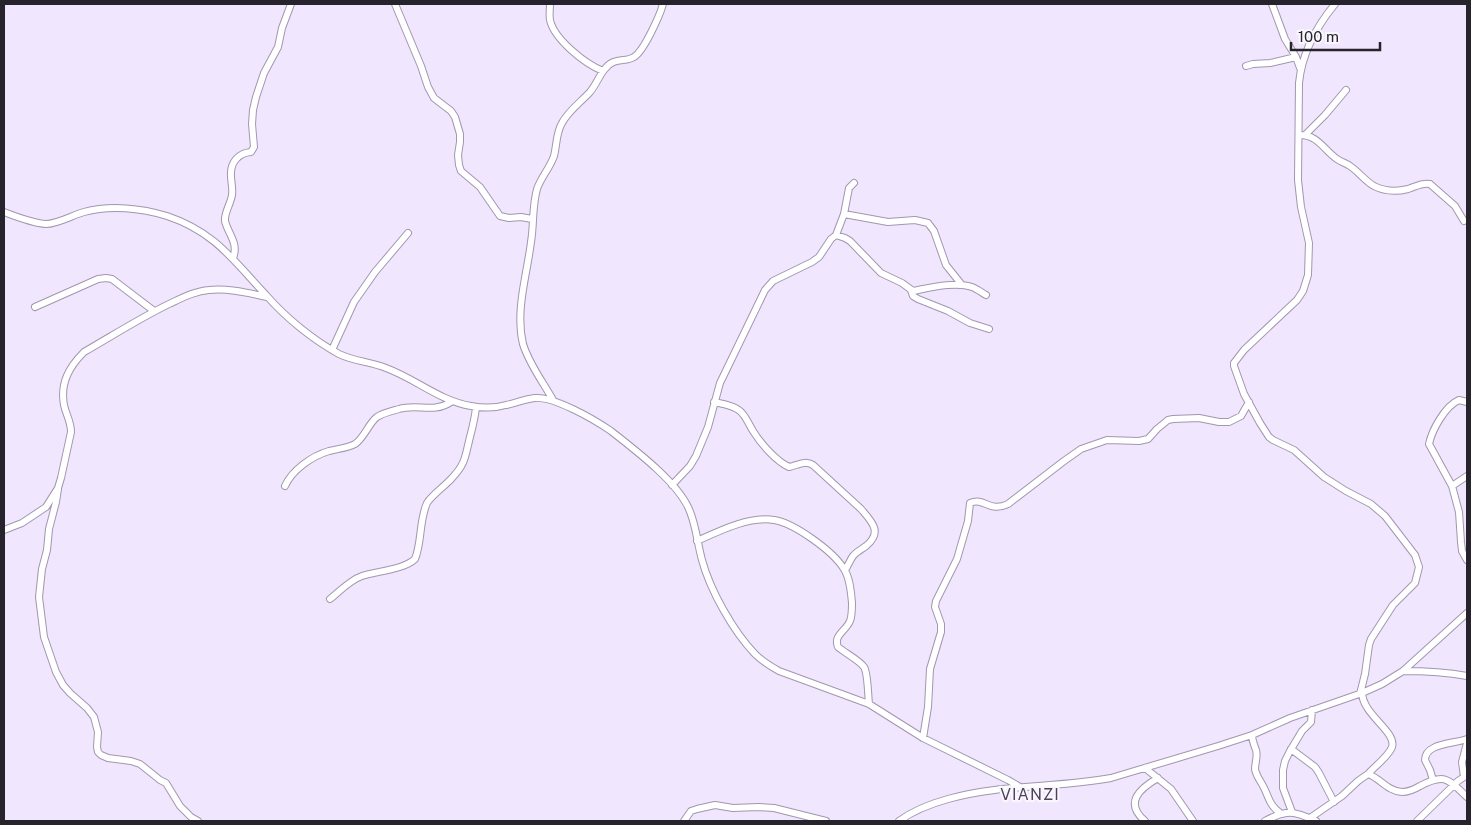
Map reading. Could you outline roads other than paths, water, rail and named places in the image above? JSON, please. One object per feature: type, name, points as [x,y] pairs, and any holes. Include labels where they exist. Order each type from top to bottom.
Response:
[{"type":"street","points":[[233,258],[236,252],[235,246],[225,218],[233,194],[230,174],[237,158],[242,153],[251,152],[254,147],[252,124],[256,96],[264,73],[278,47],[282,28],[291,4]]},
{"type":"street","points":[[395,4],[428,87],[434,98],[452,112],[460,134],[459,165],[462,171],[480,187],[500,216],[532,219]]},
{"type":"street","points":[[550,4],[550,20],[558,36],[582,58],[603,71]]},
{"type":"street","points":[[554,400],[528,356],[523,343],[521,329],[522,294],[532,240],[534,200],[538,186],[554,157],[561,124],[591,91],[603,71],[614,62],[633,58],[641,50],[663,4]]},
{"type":"street","points":[[1272,4],[1284,39],[1296,57],[1300,69]]},
{"type":"street","points":[[1265,821],[1280,813],[1292,812],[1313,820],[1368,774],[1392,747],[1391,736],[1365,705],[1361,693],[1369,644],[1393,605],[1415,583],[1418,574],[1418,561],[1415,555],[1378,509],[1324,477],[1294,450],[1269,437],[1249,402],[1234,363],[1251,344],[1298,300],[1308,275],[1309,249],[1298,180],[1302,135],[1298,83],[1300,69],[1315,31],[1335,4]]},
{"type":"street","points":[[1246,66],[1296,57]]},
{"type":"street","points":[[1302,135],[1325,115],[1346,90]]},
{"type":"street","points":[[1302,135],[1316,139],[1336,159],[1351,166],[1368,182],[1380,188],[1388,191],[1398,191],[1426,183],[1430,184],[1455,206],[1464,221]]},
{"type":"street","points":[[672,485],[690,466],[696,456],[708,427],[723,375],[765,290],[773,281],[819,257],[831,239],[836,236],[844,214],[849,188],[854,183]]},
{"type":"street","points":[[4,212],[28,220],[50,224],[92,210],[115,208],[153,212],[189,224],[208,236],[233,258],[267,296],[310,334],[332,350],[346,357],[394,371],[451,402],[476,407],[505,406],[534,398],[554,400],[590,419],[610,431],[647,461],[683,498],[690,510],[694,523],[709,583],[741,636],[754,653],[779,671],[869,704],[923,738],[1020,787]]},
{"type":"street","points":[[844,214],[888,222],[916,220],[928,223],[934,231],[946,265],[962,285]]},
{"type":"street","points":[[332,350],[354,302],[375,272],[408,233]]},
{"type":"street","points":[[836,236],[845,238],[881,273],[896,279],[911,290],[918,299],[948,311],[970,323],[989,329]]},
{"type":"street","points":[[35,307],[98,279],[106,278],[112,279],[154,311]]},
{"type":"street","points":[[911,290],[962,285],[974,287],[986,295]]},
{"type":"street","points":[[198,821],[180,806],[166,782],[160,780],[140,764],[101,755],[97,750],[98,732],[94,717],[63,685],[56,672],[44,637],[39,597],[42,569],[71,432],[71,423],[64,407],[62,388],[69,371],[84,352],[154,311],[185,296],[210,290],[267,296]]},
{"type":"street","points":[[1467,402],[1459,400],[1449,405],[1433,432],[1429,444],[1452,486],[1459,512],[1462,551],[1467,560]]},
{"type":"street","points":[[285,486],[290,478],[316,456],[353,445],[375,419],[380,416],[407,407],[437,408],[451,402]]},
{"type":"street","points":[[714,402],[726,404],[739,410],[774,457],[783,464],[789,467],[808,462],[862,509],[876,530],[875,536],[853,556],[845,570]]},
{"type":"street","points":[[923,738],[928,707],[930,669],[941,632],[936,600],[957,559],[968,521],[970,504],[977,502],[1001,508],[1081,449],[1107,440],[1139,441],[1148,439],[1156,429],[1168,420],[1199,418],[1229,422],[1241,416],[1249,402]]},
{"type":"street","points":[[330,599],[362,576],[402,566],[415,559],[427,503],[462,464],[467,454],[476,407]]},
{"type":"street","points":[[1452,486],[1467,476]]},
{"type":"street","points":[[4,530],[22,523],[44,510],[58,488]]},
{"type":"street","points":[[697,540],[731,526],[751,521],[773,519],[790,524],[808,536],[837,561],[845,570],[851,591],[852,615],[847,626],[837,638],[836,643],[838,647],[866,670],[869,704]]},
{"type":"street","points":[[899,821],[920,809],[968,794],[1020,787],[1094,781],[1146,768],[1252,735],[1290,718],[1382,684],[1403,671],[1467,614]]},
{"type":"street","points":[[1403,671],[1446,672],[1467,676]]},
{"type":"street","points":[[1292,812],[1283,788],[1282,779],[1285,761],[1302,731],[1311,722],[1312,710]]},
{"type":"street","points":[[1252,735],[1252,742],[1257,756],[1257,775],[1270,804],[1280,813]]},
{"type":"street","points":[[1433,780],[1424,760],[1426,754],[1441,744],[1467,740]]},
{"type":"street","points":[[1417,821],[1466,776],[1462,762],[1467,743]]},
{"type":"street","points":[[1291,749],[1315,767],[1334,802]]},
{"type":"street","points":[[1146,768],[1175,794],[1193,821]]},
{"type":"street","points":[[1368,774],[1392,790],[1401,792],[1418,788],[1437,778],[1444,779],[1467,796]]},
{"type":"street","points":[[1146,821],[1141,818],[1135,808],[1135,800],[1141,790],[1158,778]]},
{"type":"street","points":[[684,821],[691,811],[715,805],[733,808],[774,808],[826,821]]},
{"type":"district","name":"VIANZI","points":[[1030,794]]}]
